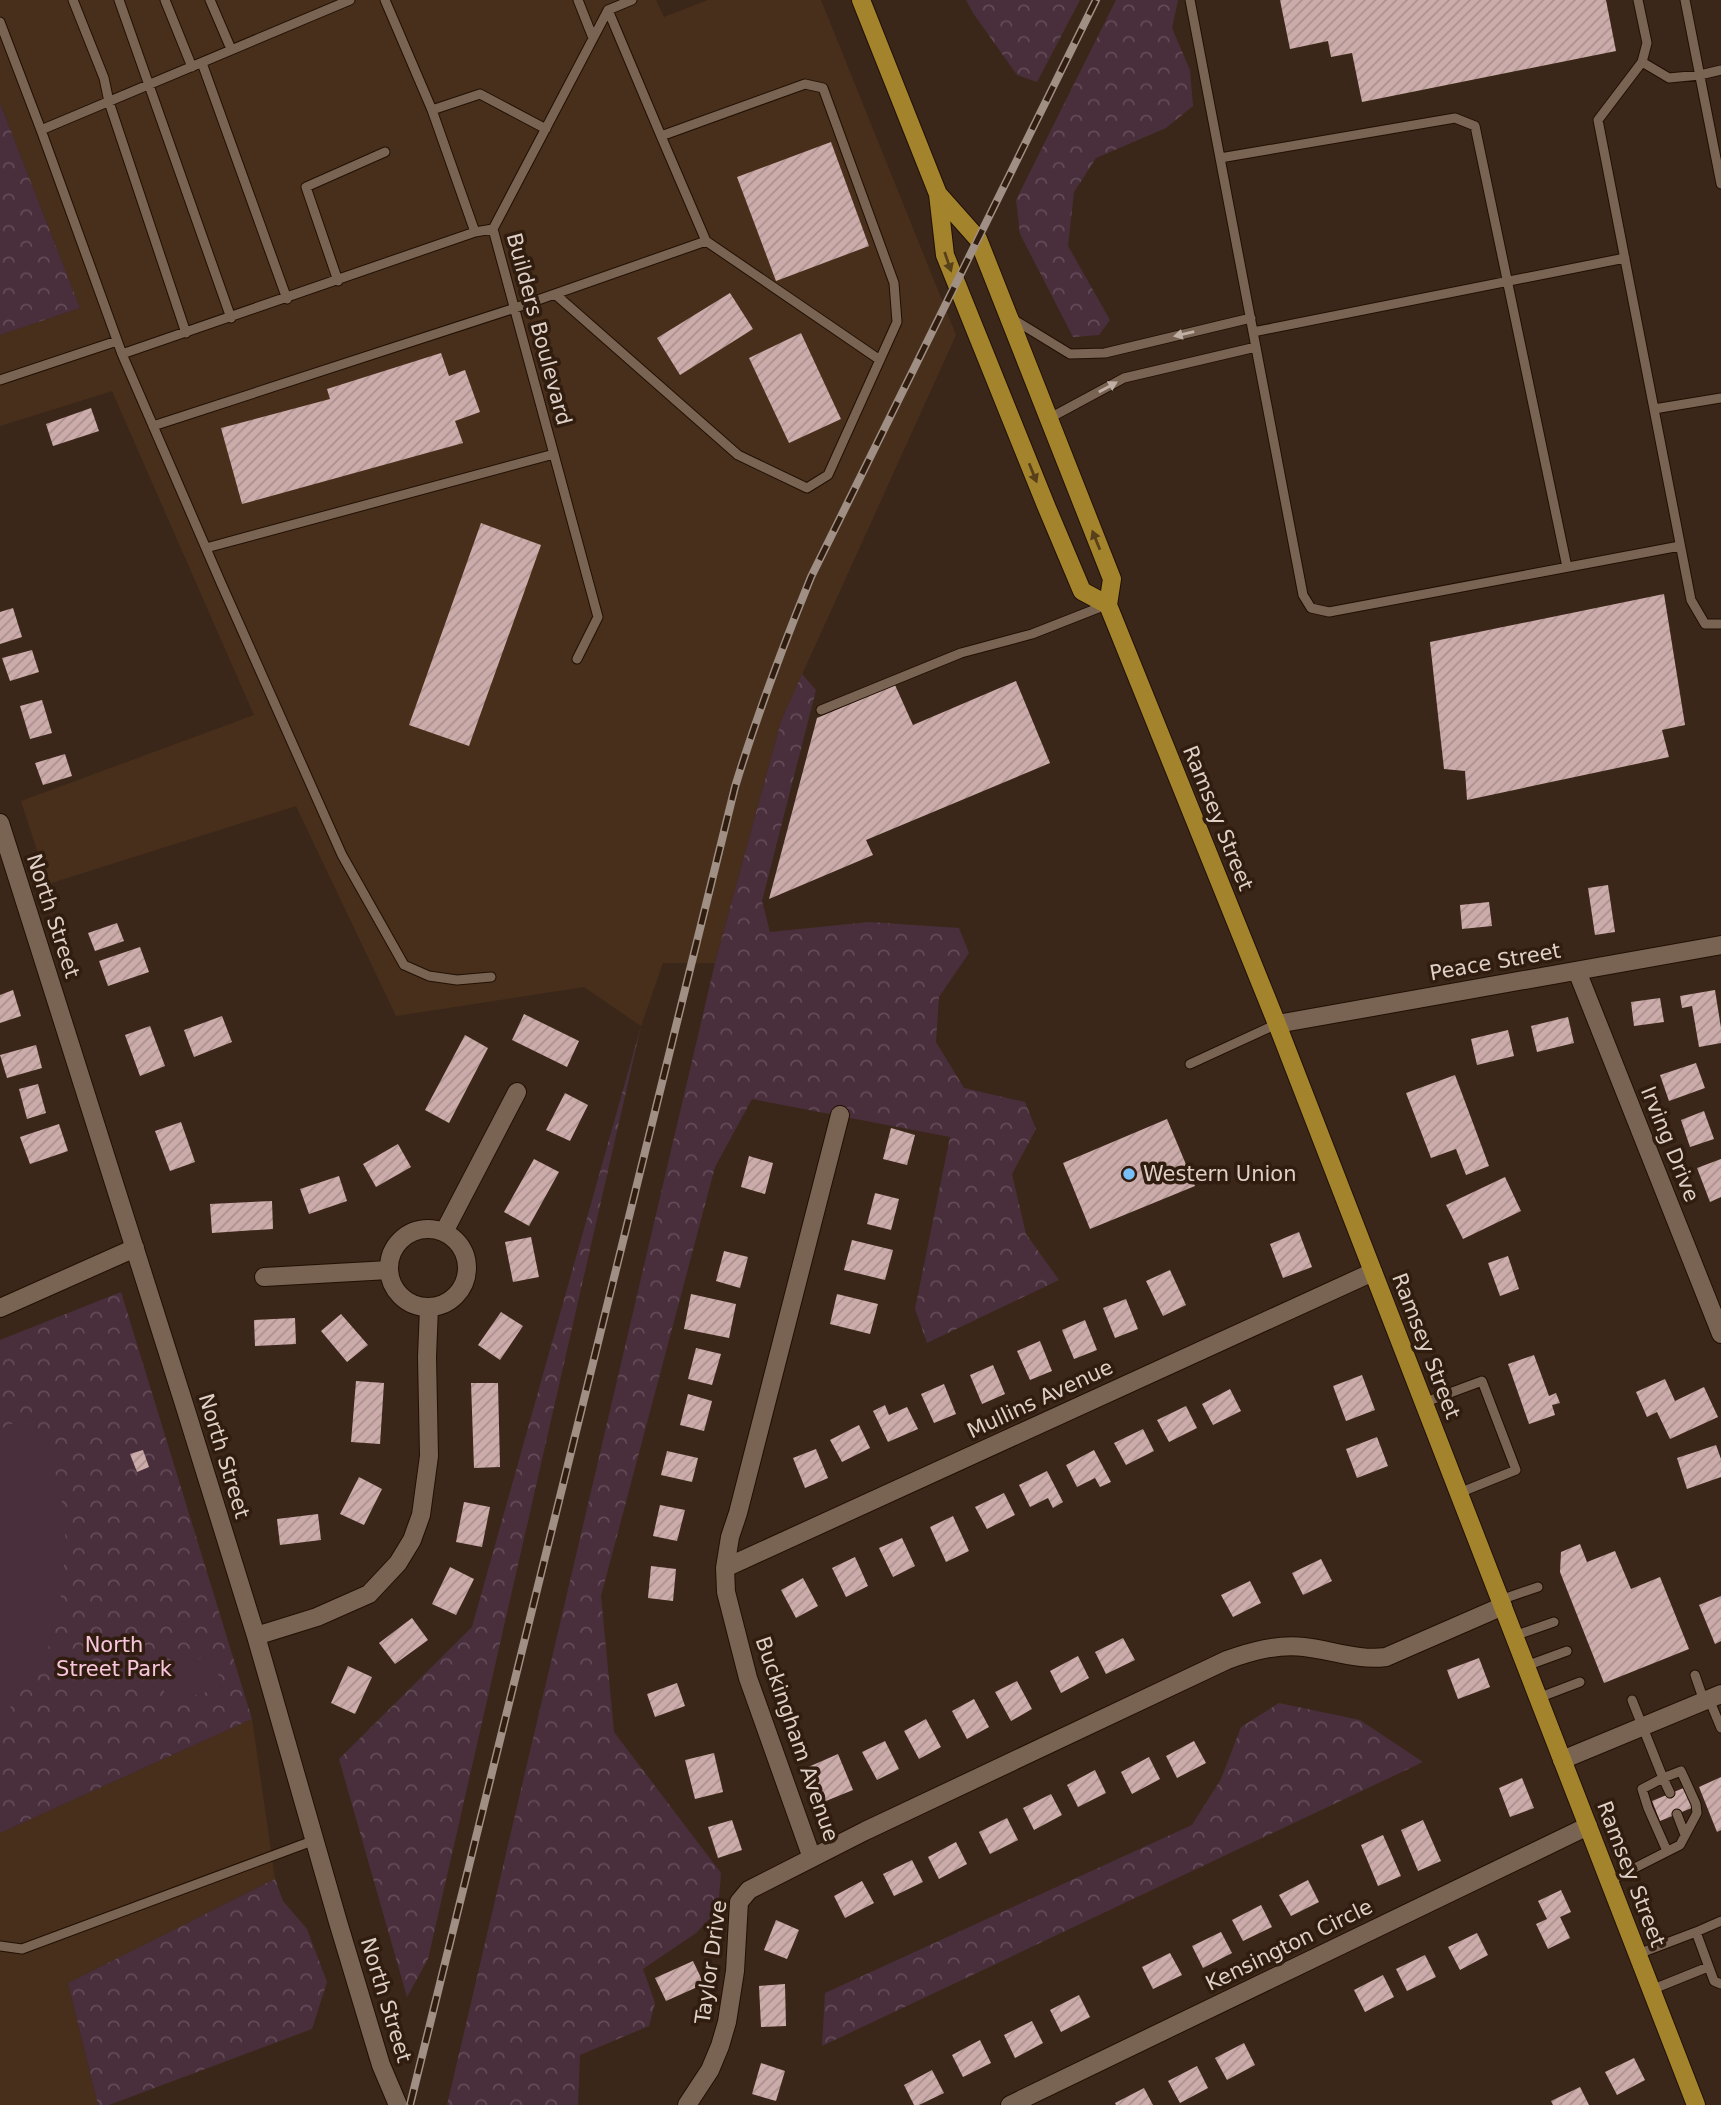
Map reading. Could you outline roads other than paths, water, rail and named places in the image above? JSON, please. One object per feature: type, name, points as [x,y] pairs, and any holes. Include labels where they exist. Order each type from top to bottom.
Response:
[{"type":"main road","name":"Ramsey Street","points":[[862,0],[939,194],[945,255],[1047,508],[1082,591],[1108,605]]},
{"type":"main road","name":"Ramsey Street","points":[[939,194],[978,239],[1112,579],[1108,605],[1277,1024],[1696,2105]]},
{"type":"street","name":"North Street","points":[[0,823],[256,1636],[381,2065],[398,2105]]},
{"type":"street","name":"Peace Street","points":[[1277,1024],[1721,945]]},
{"type":"street","name":"Irving Drive","points":[[1577,971],[1721,1334]]},
{"type":"street","points":[[444,1232],[517,1092]]},
{"type":"street","name":"Buckingham Avenue","points":[[840,1115],[730,1537],[725,1568],[726,1592],[748,1678],[812,1858],[1239,1656],[1277,1647],[1302,1647],[1374,1659],[1386,1657],[1502,1603]]},
{"type":"street","points":[[432,1229],[454,1238],[466,1258],[467,1269],[460,1291],[451,1299],[429,1307],[405,1299],[396,1290],[390,1270],[391,1254],[407,1234],[432,1229]]},
{"type":"street","points":[[0,1308],[135,1248]]},
{"type":"street","points":[[264,1277],[390,1270]]},
{"type":"street","name":"Mullins Avenue","points":[[725,1568],[1373,1272]]},
{"type":"street","points":[[256,1636],[317,1617],[369,1594],[398,1563],[412,1540],[421,1515],[429,1456],[429,1307]]},
{"type":"street","points":[[1562,1760],[1711,1698]]},
{"type":"street","name":"Kensington Circle","points":[[1010,2105],[1588,1826]]},
{"type":"street","name":"Taylor Drive","points":[[687,2105],[710,2070],[727,2022],[735,1971],[739,1902],[749,1890],[812,1858]]},
{"type":"lane","points":[[74,0],[104,78],[109,102],[186,333]]},
{"type":"lane","points":[[118,0],[231,318]]},
{"type":"lane","points":[[165,0],[192,67]]},
{"type":"lane","points":[[210,0],[231,49]]},
{"type":"lane","points":[[41,130],[350,0]]},
{"type":"lane","points":[[385,0],[432,110],[475,232]]},
{"type":"lane","points":[[578,0],[593,38]]},
{"type":"lane","points":[[632,0],[608,10],[706,241],[880,360]]},
{"type":"lane","points":[[1190,0],[1303,595],[1311,608],[1329,612],[1680,546]]},
{"type":"lane","points":[[1639,0],[1647,43],[1642,62],[1598,120],[1691,600],[1705,624],[1721,624]]},
{"type":"lane","points":[[1685,0],[1721,184]]},
{"type":"lane","name":"Builders Boulevard","points":[[577,659],[598,617],[493,229],[608,10]]},
{"type":"lane","points":[[0,22],[122,354],[342,855],[404,965],[429,976],[457,980],[491,977]]},
{"type":"lane","points":[[1642,62],[1669,78],[1700,75],[1721,69]]},
{"type":"lane","points":[[202,63],[287,299]]},
{"type":"lane","points":[[555,294],[737,455],[807,488],[828,475],[897,322],[894,283],[823,88],[804,84],[661,136]]},
{"type":"lane","points":[[432,110],[480,94],[546,129]]},
{"type":"lane","points":[[1220,158],[1455,118],[1475,126],[1567,567]]},
{"type":"lane","points":[[338,281],[306,187],[386,152]]},
{"type":"lane","points":[[122,354],[475,232],[493,229]]},
{"type":"lane","points":[[153,426],[515,309],[706,241]]},
{"type":"lane","points":[[1254,332],[1625,258]]},
{"type":"lane","points":[[1007,316],[1070,354],[1105,353],[1251,318]]},
{"type":"lane","points":[[0,380],[117,341]]},
{"type":"lane","points":[[1048,419],[1124,378],[1256,347]]},
{"type":"lane","points":[[1654,409],[1721,398]]},
{"type":"lane","points":[[206,548],[554,454]]},
{"type":"lane","points":[[821,710],[961,653],[1032,634],[1108,605]]},
{"type":"lane","points":[[1190,1064],[1277,1024]]},
{"type":"lane","points":[[1423,1403],[1482,1381],[1516,1470],[1459,1493]]},
{"type":"lane","points":[[1502,1603],[1538,1587]]},
{"type":"lane","points":[[1514,1636],[1554,1622]]},
{"type":"lane","points":[[1526,1666],[1567,1651]]},
{"type":"lane","points":[[1695,1675],[1711,1698],[1721,1728]]},
{"type":"lane","points":[[1538,1698],[1580,1682]]},
{"type":"lane","points":[[1632,1700],[1670,1793]]},
{"type":"lane","points":[[1609,1881],[1680,1845],[1697,1813],[1696,1804],[1681,1771],[1642,1789],[1667,1851]]},
{"type":"lane","points":[[1677,1814],[1685,1835]]},
{"type":"lane","points":[[0,1946],[22,1949],[314,1840]]},
{"type":"lane","points":[[1638,1954],[1721,1921]]},
{"type":"lane","points":[[1696,1933],[1714,1981],[1721,1984]]},
{"type":"lane","points":[[1651,1990],[1708,1967]]},
{"type":"railway","points":[[410,2105],[743,760],[811,577],[1096,0]]},
{"type":"place","name":"Western Union","points":[[1129,1174]]},
{"type":"park label","name":"North Street Park","points":[[114,1657]]}]
